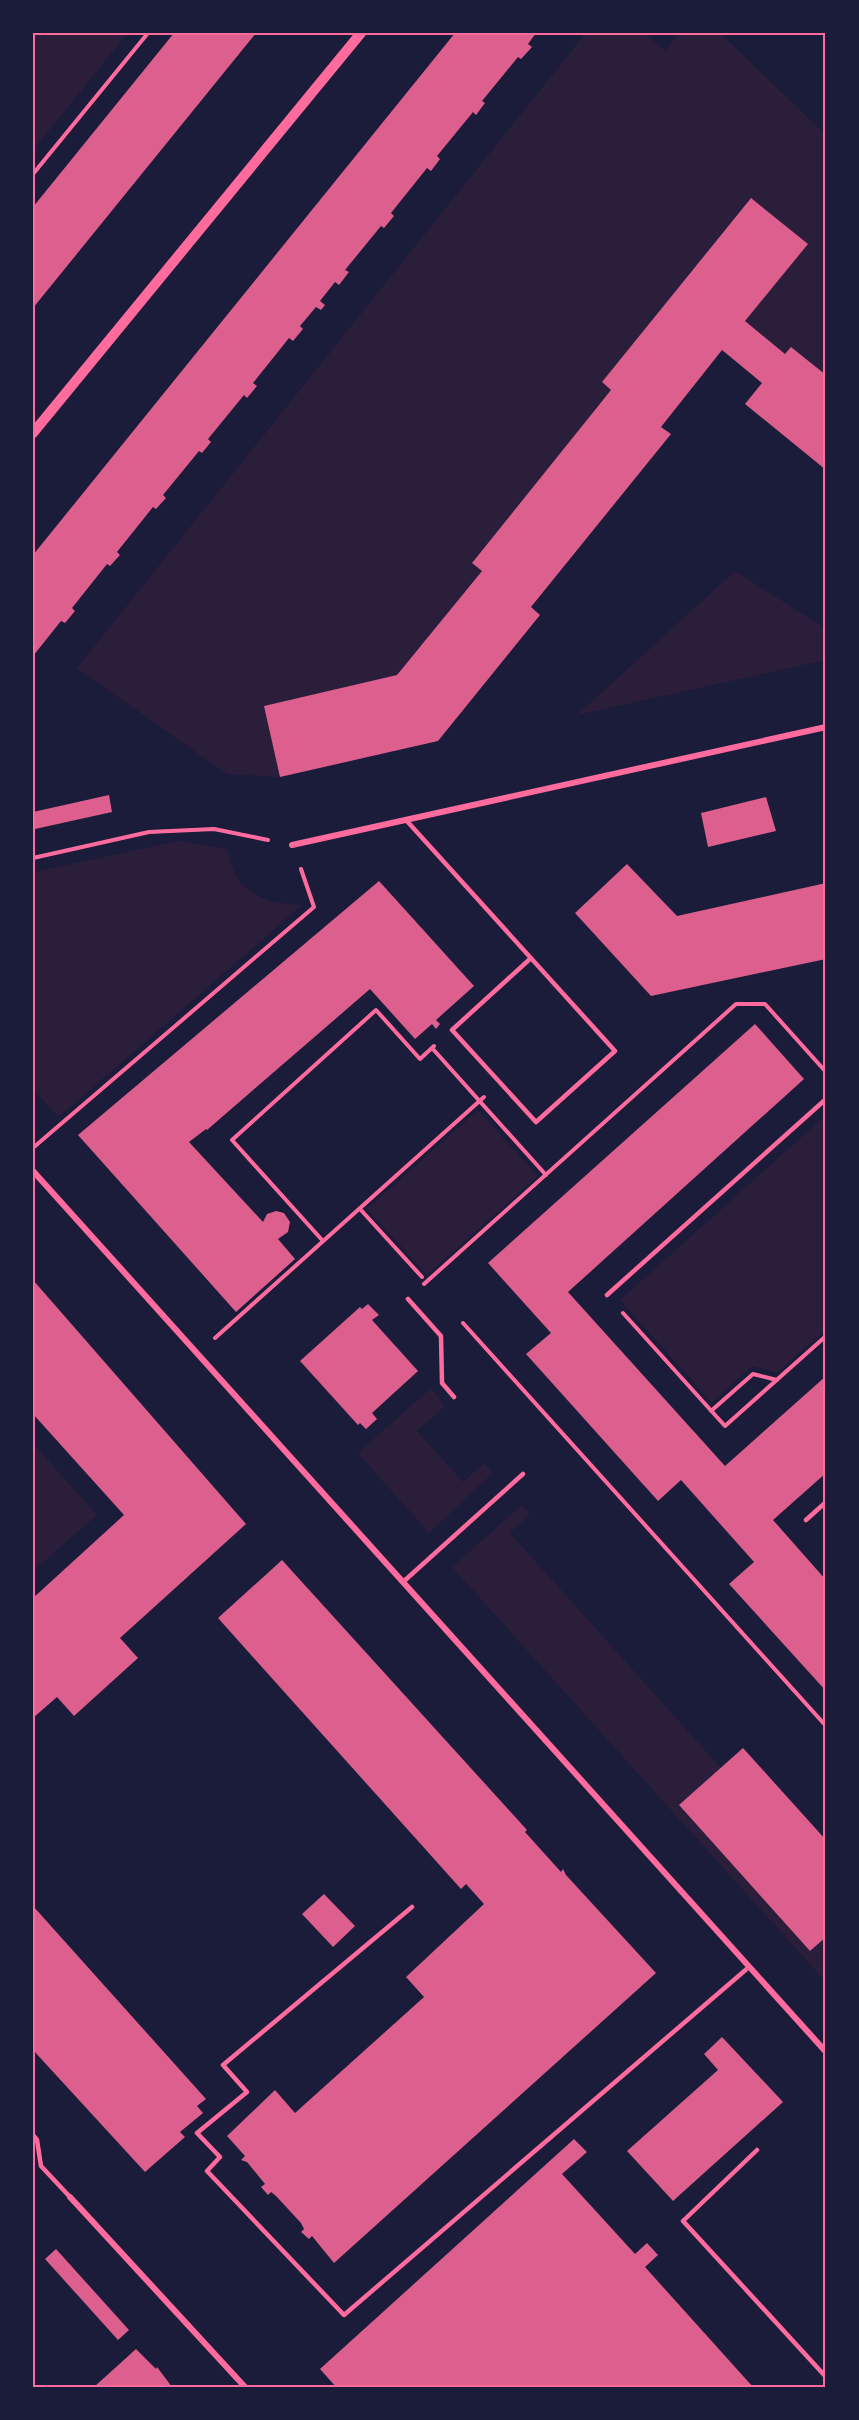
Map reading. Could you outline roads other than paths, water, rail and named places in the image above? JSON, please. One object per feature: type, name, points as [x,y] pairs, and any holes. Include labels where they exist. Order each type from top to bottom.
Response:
[{"type":"street","points":[[33,433],[361,33]]},
{"type":"street","points":[[292,845],[826,727]]},
{"type":"street","points":[[33,1171],[826,2052]]},
{"type":"street","points":[[70,2197],[245,2387]]},
{"type":"lane","points":[[406,820],[531,958],[615,1051],[536,1122],[452,1030],[531,958]]},
{"type":"lane","points":[[607,1295],[826,1099]]},
{"type":"lane","points":[[408,1299],[441,1336],[442,1383],[454,1397]]},
{"type":"lane","points":[[403,1582],[523,1474]]},
{"type":"lane","points":[[806,1520],[826,1502]]},
{"type":"lane","points":[[412,1907],[223,2065],[246,2092],[196,2133],[220,2157],[207,2171],[344,2315],[749,1966]]},
{"type":"lane","points":[[33,2135],[37,2140],[41,2166],[70,2197]]},
{"type":"lane","points":[[757,2150],[683,2221],[826,2377]]}]
